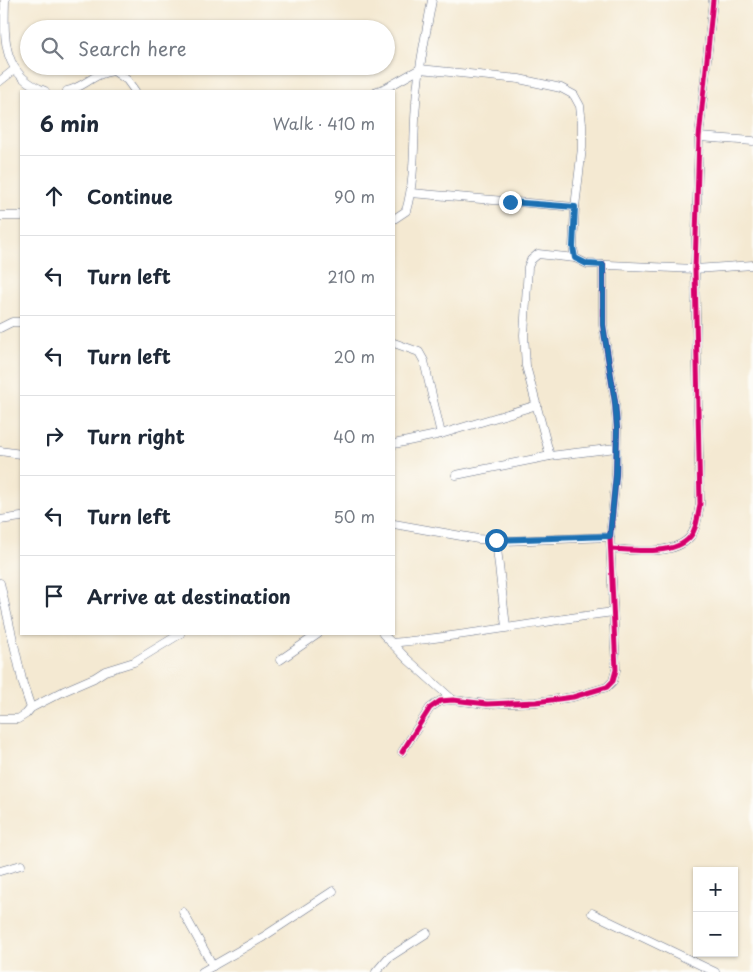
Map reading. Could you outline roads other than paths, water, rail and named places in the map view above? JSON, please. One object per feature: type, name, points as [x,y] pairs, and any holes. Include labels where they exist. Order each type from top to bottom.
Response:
[{"type":"street","points":[[5,0],[5,45],[14,70],[34,87],[42,90]]},
{"type":"street","points":[[395,218],[406,211],[411,193],[416,102],[432,0]]},
{"type":"street","points":[[610,549],[662,550],[680,547],[691,536],[700,504],[696,269],[700,137],[713,0]]},
{"type":"street","points":[[0,81],[14,70]]},
{"type":"street","points":[[380,90],[420,70],[519,79],[561,88],[574,95],[580,106],[582,124],[582,148],[575,207],[573,247],[575,258]]},
{"type":"street","points":[[73,90],[98,75]]},
{"type":"street","points":[[120,75],[127,80],[134,90]]},
{"type":"street","points":[[700,137],[753,142]]},
{"type":"street","points":[[411,193],[575,207]]},
{"type":"street","points":[[0,216],[20,216]]},
{"type":"street","points":[[550,456],[526,366],[524,335],[525,296],[528,267],[531,260],[538,254],[575,258],[587,264],[603,265],[696,269],[753,265]]},
{"type":"street","points":[[402,752],[430,708],[440,701],[453,700],[486,704],[536,702],[573,697],[607,687],[613,681],[616,670],[610,536],[616,448],[615,402],[603,325],[603,265]]},
{"type":"street","points":[[0,328],[12,322],[20,322]]},
{"type":"street","points":[[395,343],[419,352],[424,361],[440,434]]},
{"type":"street","points":[[395,444],[440,434],[537,405]]},
{"type":"street","points":[[456,475],[550,456],[616,448]]},
{"type":"street","points":[[0,451],[20,454]]},
{"type":"street","points":[[0,520],[20,517]]},
{"type":"street","points":[[395,524],[496,540],[610,536]]},
{"type":"street","points":[[496,540],[506,627]]},
{"type":"street","points":[[0,583],[23,684],[31,708]]},
{"type":"street","points":[[391,643],[441,638],[613,612]]},
{"type":"street","points":[[0,719],[18,719],[31,708],[105,671],[134,662],[178,635]]},
{"type":"street","points":[[280,660],[315,635]]},
{"type":"street","points":[[384,635],[453,700]]},
{"type":"street","points":[[0,872],[21,865]]},
{"type":"street","points":[[202,972],[263,937],[333,891]]},
{"type":"street","points":[[183,912],[212,966]]},
{"type":"street","points":[[592,914],[715,972]]},
{"type":"street","points":[[376,972],[388,958],[427,933]]}]
